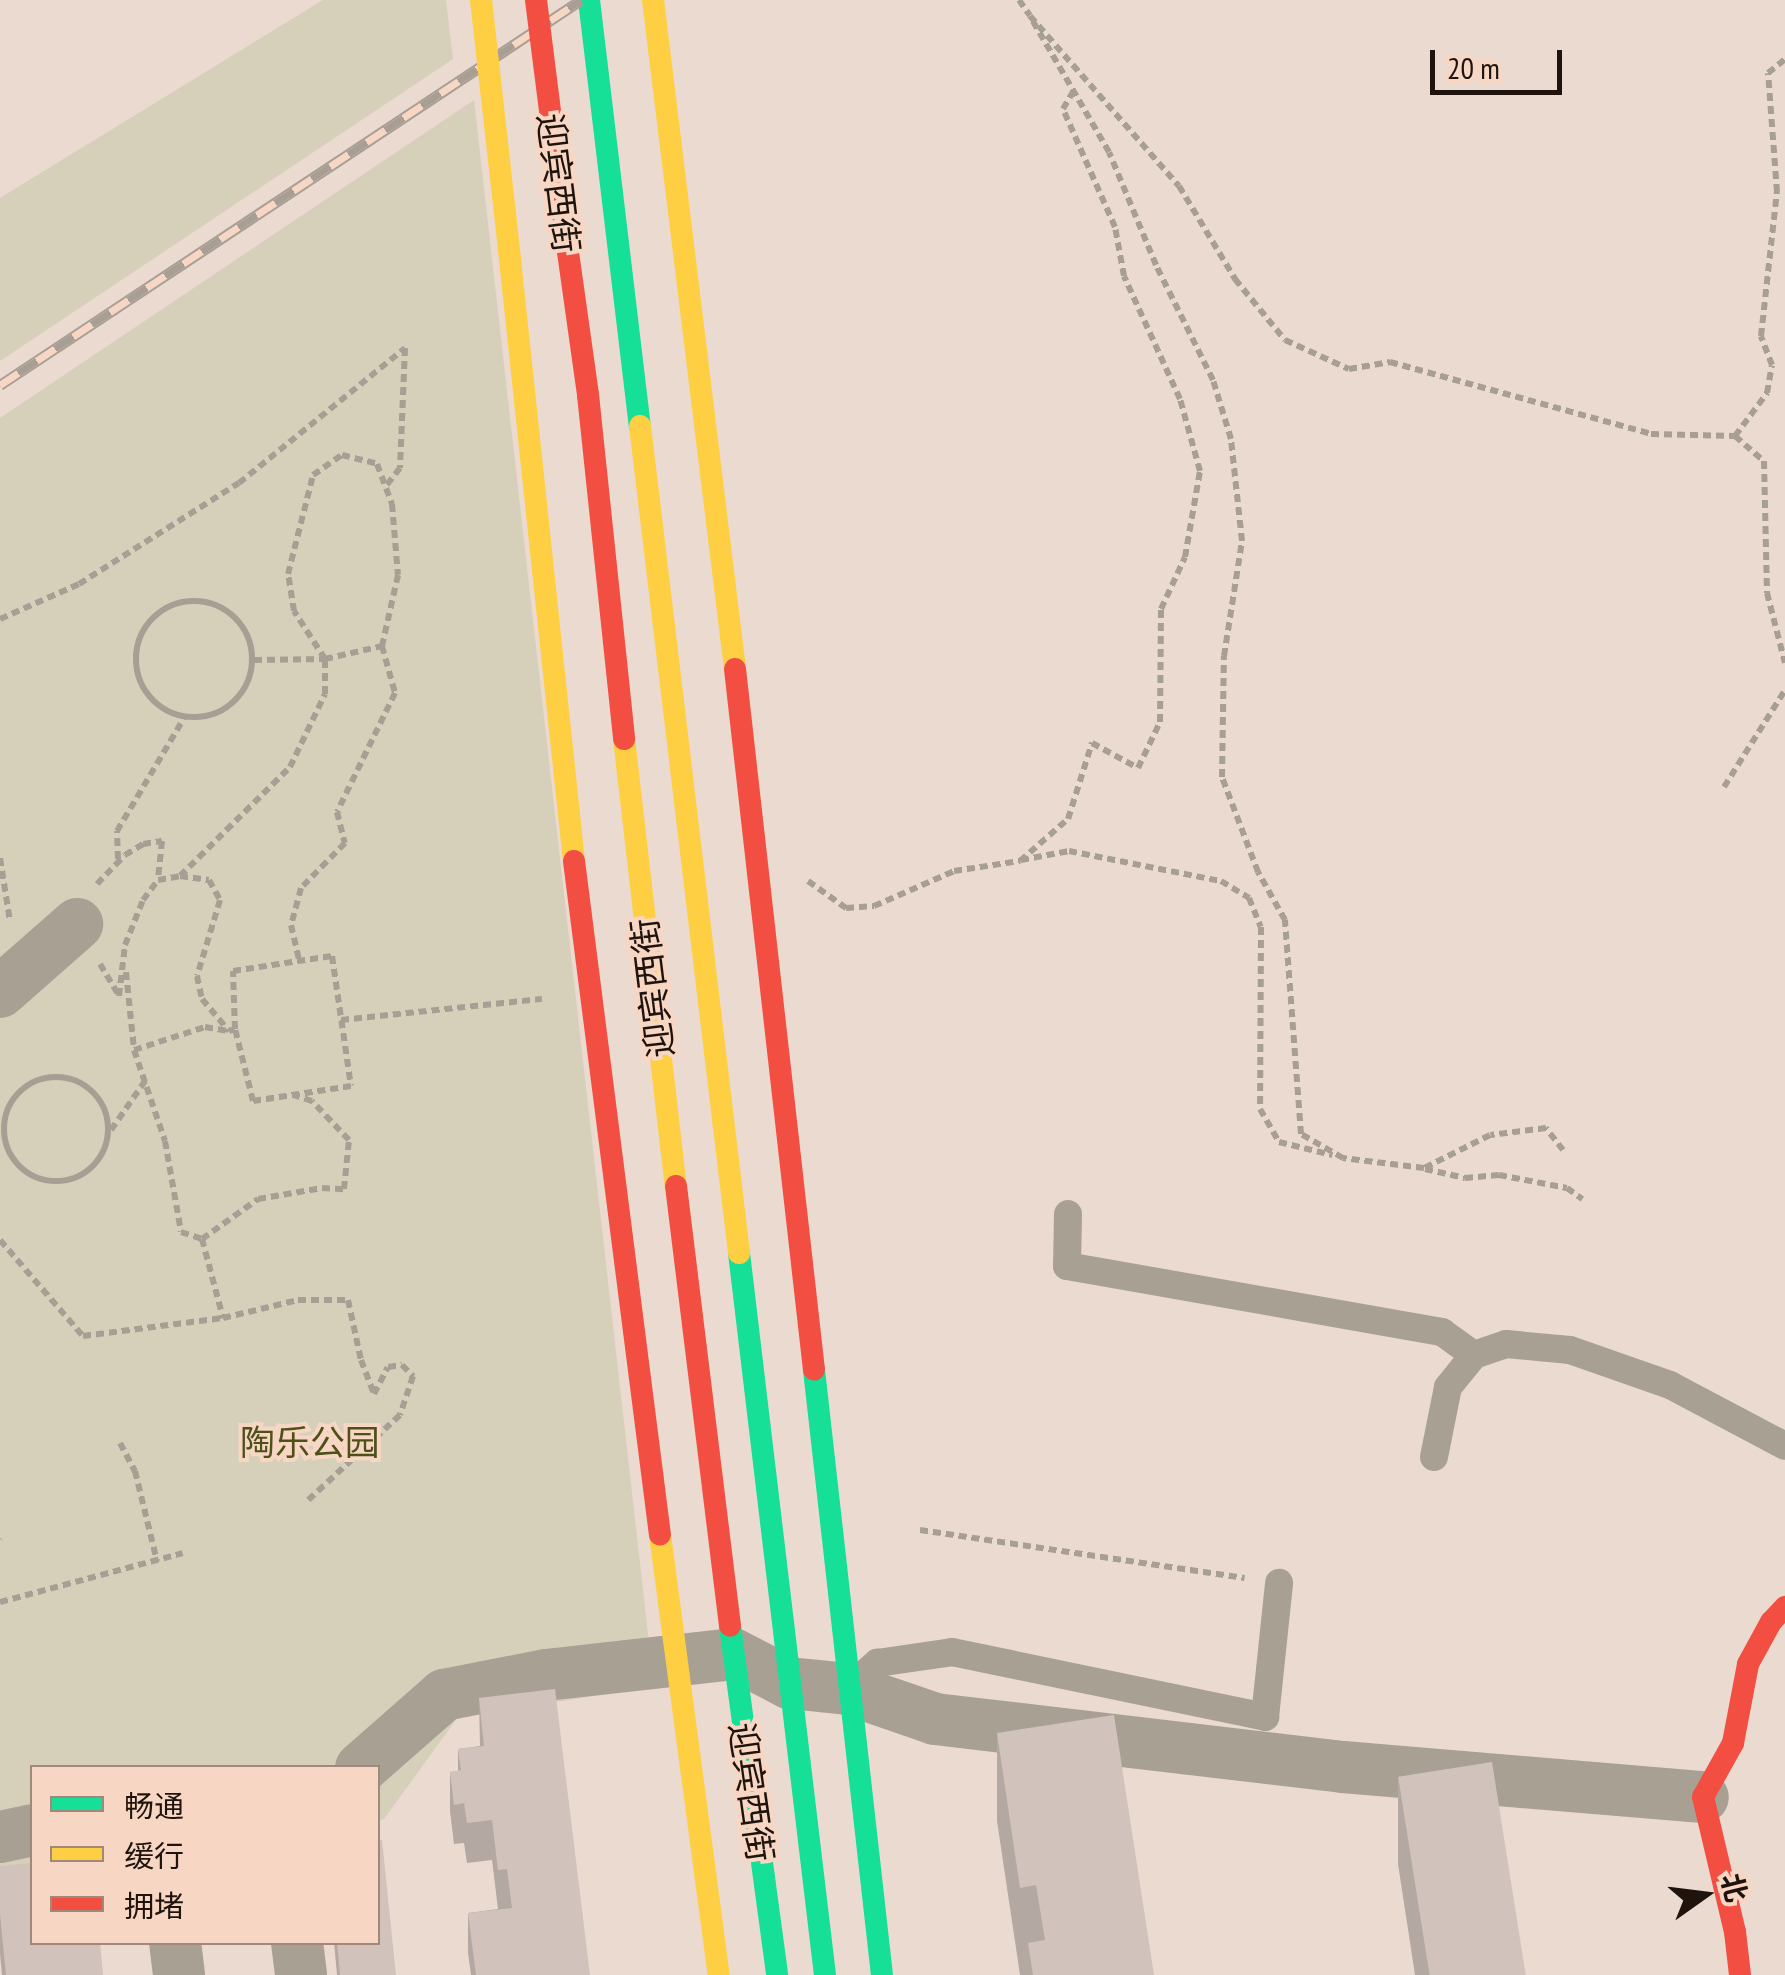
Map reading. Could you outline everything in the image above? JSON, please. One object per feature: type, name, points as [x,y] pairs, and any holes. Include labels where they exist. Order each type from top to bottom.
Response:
[{"type":"street","points":[[481,0],[511,269],[542,401],[579,910],[674,1664],[747,1969]]},
{"type":"street","name":"迎宾西街","points":[[536,0],[588,395],[626,906],[732,1654],[747,1969]]},
{"type":"street","name":"迎宾西街","points":[[589,0],[616,206],[651,377],[693,894],[825,1975]]},
{"type":"street","points":[[653,0],[701,370],[743,891],[882,1975]]},
{"type":"street","points":[[651,377],[701,370]]},
{"type":"street","points":[[542,401],[588,395]]},
{"type":"street","points":[[693,894],[743,891]]},
{"type":"street","points":[[579,910],[626,906]]},
{"type":"street","points":[[0,992],[76,924]]},
{"type":"street","points":[[1740,1975],[1736,1932],[1703,1797],[1733,1744],[1748,1664],[1771,1622],[1785,1607]]},
{"type":"street","points":[[364,1765],[444,1695],[546,1675],[674,1664],[732,1654],[789,1683],[848,1689],[935,1720],[1342,1767],[1703,1797]]},
{"type":"street","points":[[0,1837],[30,1830]]},
{"type":"street","points":[[176,1945],[179,1975]]},
{"type":"street","points":[[297,1945],[301,1975]]},
{"type":"lane","points":[[1068,1214],[1068,1266],[1442,1332],[1474,1356]]},
{"type":"lane","points":[[1434,1457],[1448,1387],[1474,1356],[1506,1344],[1570,1350],[1670,1385],[1785,1446]]},
{"type":"lane","points":[[848,1689],[877,1663],[952,1652],[1265,1717],[1279,1584]]},
{"type":"path","points":[[1019,0],[1108,152],[1156,265],[1213,380],[1231,439],[1242,541],[1224,656],[1222,777],[1258,872],[1285,920],[1301,1134],[1343,1158]]},
{"type":"path","points":[[1030,16],[1178,186],[1235,279],[1285,340],[1350,369],[1390,362],[1651,434],[1734,436],[1764,460],[1767,594],[1785,663]]},
{"type":"path","points":[[1734,436],[1767,393],[1772,365],[1761,336],[1777,192],[1768,73],[1785,59]]},
{"type":"path","points":[[1020,861],[1068,819],[1092,743],[1138,768],[1160,722],[1161,609],[1185,557],[1200,471],[1180,399],[1124,276],[1115,227],[1063,109],[1074,91]]},
{"type":"path","points":[[0,618],[79,584],[239,483],[405,348],[400,468],[385,486]]},
{"type":"path","points":[[180,876],[290,767],[325,694],[325,659],[294,611],[288,574],[314,476],[342,455],[377,464],[392,504],[398,575],[382,646],[395,692],[337,812],[345,843],[338,855],[302,888],[291,925],[298,962]]},
{"type":"path","points":[[186,599],[219,605],[244,627],[254,660],[244,692],[218,714],[184,718],[154,704],[136,675],[136,641],[155,613],[186,599]]},
{"type":"path","points":[[254,660],[325,659],[382,646]]},
{"type":"path","points":[[1724,787],[1785,690]]},
{"type":"path","points":[[118,860],[117,831],[184,718]]},
{"type":"path","points":[[76,924],[87,898],[118,860],[142,844],[162,841],[158,880],[143,900],[125,946],[134,1050],[165,1141],[181,1232],[202,1240]]},
{"type":"path","points":[[743,891],[804,875],[814,888],[846,908],[874,906],[954,871],[1069,851],[1221,881],[1249,898],[1262,927],[1260,1108],[1279,1142],[1343,1158],[1424,1168],[1464,1178],[1499,1175],[1566,1188],[1582,1198]]},
{"type":"path","points":[[158,880],[180,876],[209,880],[220,900],[198,976],[202,999],[232,1030]]},
{"type":"path","points":[[332,956],[351,1086],[253,1101],[232,1030],[234,971],[298,962],[332,956]]},
{"type":"path","points":[[340,1020],[588,994]]},
{"type":"path","points":[[134,1050],[205,1027],[232,1030]]},
{"type":"path","points":[[110,1130],[100,1097],[71,1078],[36,1079],[10,1102],[1,1136],[22,1171],[59,1184],[95,1167],[110,1130],[146,1080]]},
{"type":"path","points":[[202,1240],[258,1199],[322,1188],[344,1189],[349,1140],[312,1101],[292,1095]]},
{"type":"path","points":[[1424,1168],[1490,1135],[1546,1128],[1563,1150]]},
{"type":"path","points":[[0,1240],[83,1336],[223,1318],[298,1300],[348,1300],[361,1360],[374,1394],[388,1367],[402,1365],[412,1376],[400,1415],[306,1502]]},
{"type":"path","points":[[202,1240],[223,1318]]},
{"type":"path","points":[[120,1443],[135,1470],[157,1560]]},
{"type":"path","points":[[920,1530],[1279,1584]]},
{"type":"path","points":[[0,1602],[183,1553]]},
{"type":"green space","points":[[323,0],[446,0],[453,59],[0,361],[0,198]]},
{"type":"green space","name":"陶乐公园","points":[[474,100],[654,1687],[458,1717],[380,1820],[380,1765],[30,1765],[30,1881],[0,1885],[0,418]]},
{"type":"building","points":[[555,1689],[590,1975],[476,1975],[468,1913],[512,1908],[507,1869],[498,1870],[492,1820],[467,1823],[464,1803],[454,1805],[450,1772],[461,1770],[458,1749],[484,1746],[479,1698]]},
{"type":"building","points":[[1114,1715],[1154,1975],[1033,1975],[1028,1943],[1045,1940],[1036,1885],[1020,1888],[997,1733]]},
{"type":"building","points":[[1492,1762],[1526,1975],[1430,1975],[1398,1777]]},
{"type":"building","points":[[382,1840],[396,1975],[340,1975],[337,1945],[380,1945]]},
{"type":"building","points":[[30,1863],[30,1945],[100,1945],[103,1975],[6,1975],[0,1866]]},
{"type":"railway","points":[[0,385],[581,0]]},
{"type":"traffic: fast","points":[[589,0],[640,426]]},
{"type":"traffic: fast","points":[[739,1253],[825,1975]]},
{"type":"traffic: fast","points":[[814,1370],[882,1975]]},
{"type":"traffic: fast","points":[[730,1626],[777,1975]]},
{"type":"traffic: slow","points":[[481,0],[511,269]]},
{"type":"traffic: slow","points":[[653,0],[735,669]]},
{"type":"traffic: slow","points":[[511,269],[574,861]]},
{"type":"traffic: slow","points":[[640,426],[739,1253]]},
{"type":"traffic: slow","points":[[624,739],[676,1186]]},
{"type":"traffic: slow","points":[[660,1535],[719,1975]]},
{"type":"traffic: jam","points":[[536,0],[566,238]]},
{"type":"traffic: jam","points":[[566,238],[588,395],[624,739]]},
{"type":"traffic: jam","points":[[735,669],[814,1370]]},
{"type":"traffic: jam","points":[[574,861],[660,1535]]},
{"type":"traffic: jam","points":[[676,1186],[730,1626]]},
{"type":"traffic: jam","points":[[1740,1975],[1735,1932],[1703,1797],[1733,1743],[1748,1664],[1771,1622],[1785,1607]]}]
